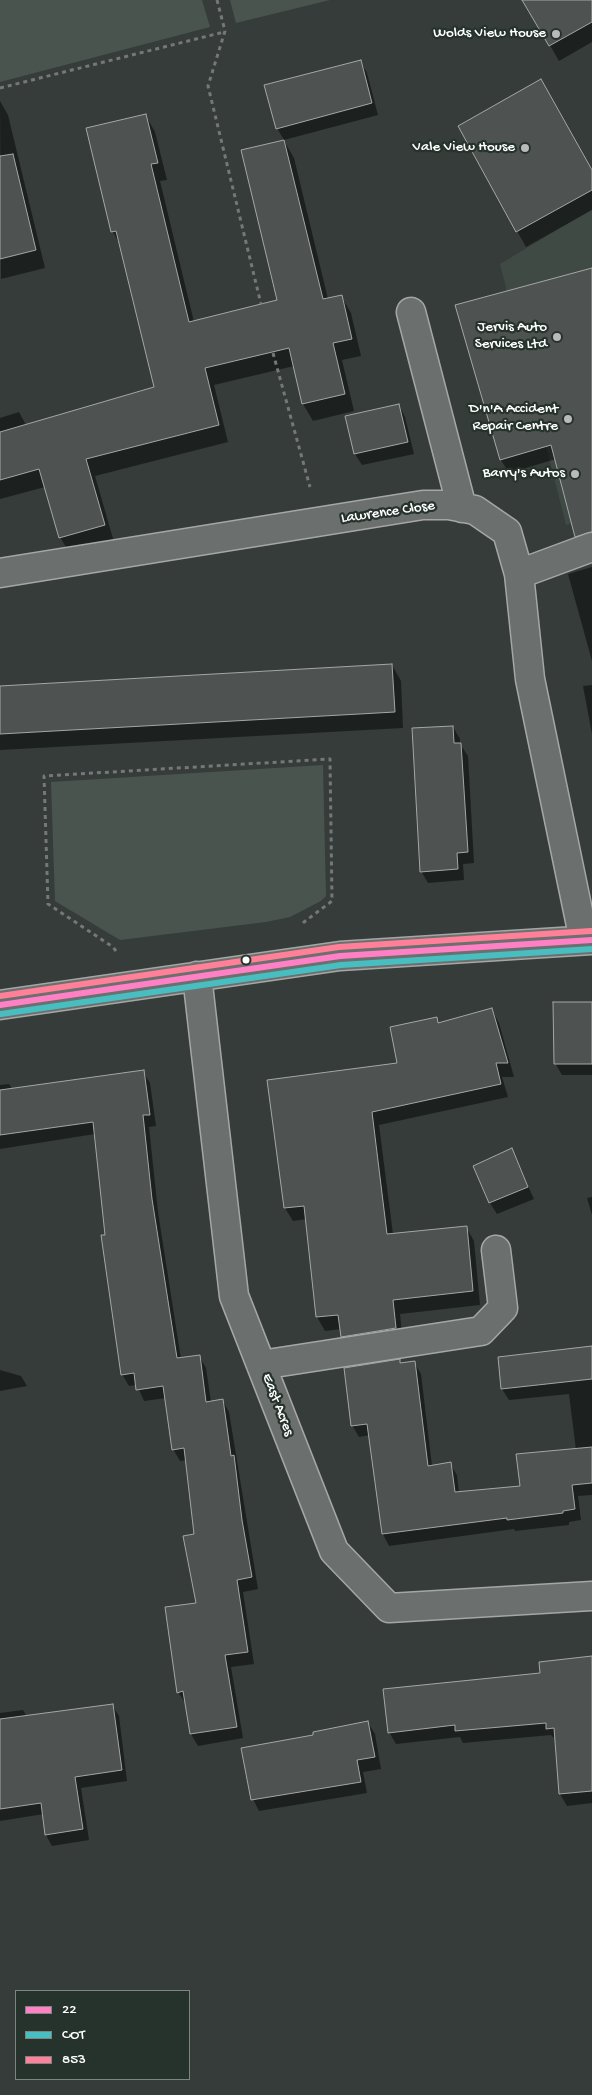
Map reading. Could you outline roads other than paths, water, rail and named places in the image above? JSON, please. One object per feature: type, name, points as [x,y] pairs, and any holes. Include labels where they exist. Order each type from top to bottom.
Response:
[{"type":"street","points":[[410,312],[462,508]]},
{"type":"street","name":"Lawrence Close","points":[[0,573],[423,505],[449,505],[475,510],[507,532],[519,574],[530,679],[588,940]]},
{"type":"street","points":[[519,574],[592,547]]},
{"type":"street","points":[[0,1005],[340,956],[588,940]]},
{"type":"street","name":"East Acres","points":[[197,976],[234,1296],[334,1551],[389,1608],[592,1596]]},
{"type":"street","points":[[261,1365],[480,1331],[503,1308],[496,1250]]},
{"type":"place","name":"Wolds View House","points":[[556,34]]},
{"type":"place","name":"Vale View House","points":[[525,148]]},
{"type":"place","name":"Jervis Auto Services Ltd","points":[[557,337]]},
{"type":"place","name":"D'n'A Accident Repair Centre","points":[[568,419]]},
{"type":"place","name":"Barry's Autos","points":[[575,474]]}]
